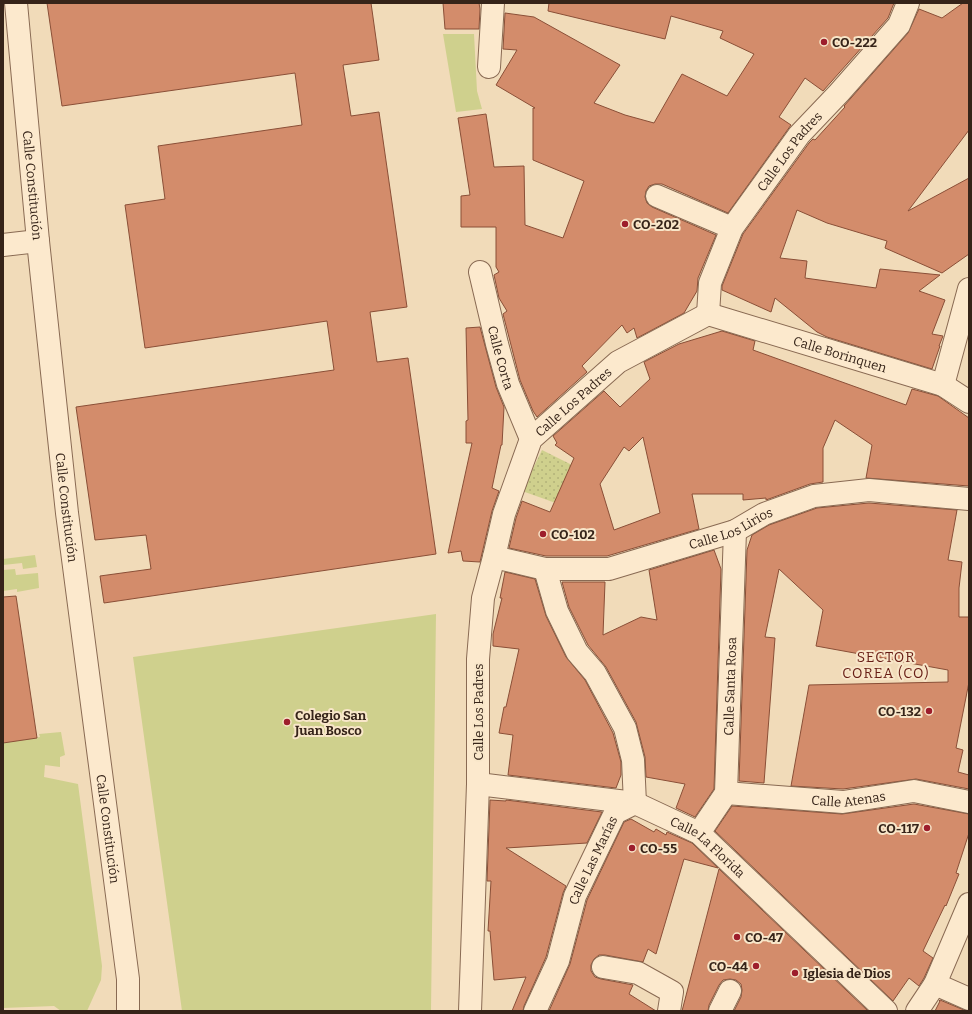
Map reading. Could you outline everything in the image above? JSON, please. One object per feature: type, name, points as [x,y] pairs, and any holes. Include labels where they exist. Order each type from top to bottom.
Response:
[{"type":"street","name":"Calle Constitución","points":[[16,3],[38,240],[67,513],[128,980],[128,1011]]},
{"type":"street","points":[[488,67],[493,3]]},
{"type":"street","name":"Calle Los Padres","points":[[470,1011],[478,784],[478,659],[483,598],[504,514],[531,439],[618,362],[708,314],[710,283],[732,228],[799,135],[839,93],[899,25],[908,3]]},
{"type":"street","points":[[657,196],[732,228]]},
{"type":"street","points":[[3,245],[38,240]]},
{"type":"street","name":"Calle Corta","points":[[480,272],[508,384],[531,439]]},
{"type":"street","points":[[942,384],[969,289]]},
{"type":"street","name":"Calle Borinquen","points":[[708,314],[942,384],[969,402]]},
{"type":"street","name":"Calle Los Lirios","points":[[494,557],[545,569],[609,569],[735,531],[764,514],[814,496],[869,490],[969,499]]},
{"type":"street","name":"Calle Santa Rosa","points":[[726,793],[735,531]]},
{"type":"street","points":[[545,569],[557,611],[577,652],[595,673],[625,728],[633,760],[635,803]]},
{"type":"street","name":"Calle La Florida","points":[[478,784],[635,803],[699,833],[886,1011]]},
{"type":"street","name":"Calle Atenas","points":[[726,793],[843,802],[914,791],[969,802]]},
{"type":"street","points":[[699,833],[726,793]]},
{"type":"street","name":"Calle Las Marías","points":[[535,1011],[558,961],[578,889],[615,813],[635,803]]},
{"type":"street","points":[[916,1011],[935,984],[969,904]]},
{"type":"street","points":[[603,967],[638,973],[672,992],[669,1011]]},
{"type":"street","points":[[935,984],[969,999]]},
{"type":"street","points":[[720,1011],[730,992]]},
{"type":"green space","points":[[443,34],[474,34],[477,91],[482,109],[456,112]]},
{"type":"green space","points":[[542,450],[600,479],[581,512],[522,491]]},
{"type":"green space","points":[[35,555],[37,567],[23,569],[22,563],[3,565],[3,559]]},
{"type":"green space","points":[[15,569],[16,575],[38,573],[39,588],[17,592],[17,589],[3,591],[3,570]]},
{"type":"green space","name":"Colegio San Juan Bosco","points":[[436,614],[431,1011],[182,1011],[133,657]]},
{"type":"green space","points":[[61,732],[65,755],[60,757],[60,767],[45,765],[44,777],[78,784],[102,966],[101,980],[87,1011],[61,1011],[54,1006],[3,1008],[3,743],[40,737],[39,734]]},
{"type":"building","points":[[47,3],[371,3],[379,60],[343,65],[351,116],[379,112],[407,307],[370,312],[377,362],[408,358],[436,554],[104,603],[100,576],[151,569],[146,535],[95,540],[76,407],[334,370],[327,321],[145,348],[125,205],[165,199],[158,146],[302,125],[295,73],[62,106]]},
{"type":"building","points":[[443,3],[479,3],[479,29],[445,29]]},
{"type":"building","points":[[549,3],[894,3],[888,18],[823,91],[805,78],[779,117],[791,125],[728,213],[662,184],[649,186],[645,197],[647,203],[652,207],[716,235],[698,278],[697,291],[684,313],[637,338],[634,328],[627,333],[622,325],[582,366],[587,372],[537,417],[520,380],[503,314],[507,311],[499,298],[494,275],[499,272],[496,267],[496,227],[461,227],[461,196],[470,195],[458,118],[486,114],[494,167],[524,166],[525,225],[563,238],[584,181],[533,160],[533,108],[535,108],[496,85],[517,50],[503,49],[505,13],[534,17],[620,65],[594,103],[625,115],[654,123],[682,74],[727,96],[754,54],[720,38],[723,31],[671,16],[665,39],[548,11]]},
{"type":"building","points":[[963,3],[969,3],[969,130],[908,211],[969,178],[969,254],[942,273],[885,248],[887,241],[827,223],[797,210],[780,258],[807,261],[805,278],[876,288],[880,269],[940,275],[919,291],[945,300],[932,334],[943,336],[932,369],[827,337],[817,332],[775,298],[771,312],[722,290],[722,286],[743,234],[809,143],[813,139],[815,140],[845,107],[844,106],[908,33],[919,9],[942,18]]},
{"type":"building","points":[[480,327],[496,387],[504,407],[502,445],[492,488],[499,491],[492,511],[480,562],[463,561],[461,551],[448,553],[472,443],[466,443],[466,421],[468,420],[466,328]]},
{"type":"building","points":[[722,331],[755,341],[753,350],[906,405],[912,389],[938,396],[969,418],[969,486],[866,478],[872,445],[835,420],[823,448],[823,482],[810,484],[766,500],[766,498],[743,500],[743,494],[692,494],[699,529],[607,556],[546,556],[509,548],[516,518],[522,501],[550,512],[574,458],[555,445],[557,443],[553,436],[604,391],[620,407],[650,379],[644,362],[679,344]],"holes":[[[643,437],[660,513],[614,530],[600,484],[624,447],[629,451]]]},
{"type":"building","points":[[869,503],[957,510],[948,560],[962,562],[959,588],[959,617],[969,617],[969,682],[956,748],[963,750],[958,772],[969,775],[969,789],[916,779],[843,789],[791,786],[809,685],[948,682],[948,670],[816,646],[823,610],[779,569],[765,637],[775,638],[764,783],[739,781],[747,550],[752,535],[769,525],[817,508]]},
{"type":"building","points":[[714,550],[721,569],[714,789],[695,817],[676,808],[685,784],[646,777],[645,757],[636,722],[606,667],[588,645],[569,607],[562,582],[605,582],[603,635],[641,617],[657,620],[649,570]]},
{"type":"building","points":[[505,572],[535,579],[546,616],[566,657],[585,680],[613,733],[621,762],[621,775],[616,788],[508,775],[513,735],[499,733],[519,649],[493,646],[493,634],[502,598],[500,598]]},
{"type":"building","points":[[16,596],[37,738],[3,743],[3,597]]},
{"type":"building","points":[[490,800],[506,800],[602,812],[587,843],[506,848],[566,886],[546,957],[523,1011],[512,1011],[526,977],[494,980],[490,931],[488,931],[491,881],[487,881]]},
{"type":"building","points":[[914,804],[969,814],[969,833],[956,873],[959,874],[946,906],[945,905],[923,951],[933,958],[924,978],[919,986],[909,978],[893,1001],[715,831],[732,806],[842,814]]},
{"type":"building","points":[[631,819],[654,832],[656,829],[666,835],[667,832],[692,843],[718,868],[684,859],[656,954],[648,949],[643,962],[599,955],[594,959],[591,965],[591,971],[595,977],[633,985],[629,994],[656,1011],[549,1011],[570,964],[587,900],[624,822]]},
{"type":"building","points":[[719,869],[868,1011],[734,1011],[741,997],[742,990],[741,984],[736,980],[730,979],[723,980],[719,985],[709,1005],[708,1011],[682,1011]]},
{"type":"building","points":[[940,1000],[967,1011],[935,1011]]},
{"type":"place","name":"CO-222","points":[[824,42]]},
{"type":"place","name":"CO-202","points":[[625,224]]},
{"type":"place","name":"CO-102","points":[[543,534]]},
{"type":"place","name":"CO-132","points":[[929,711]]},
{"type":"place","name":"Colegio San Juan Bosco","points":[[287,722]]},
{"type":"place","name":"CO-117","points":[[927,828]]},
{"type":"place","name":"CO-55","points":[[632,848]]},
{"type":"place","name":"CO-47","points":[[737,937]]},
{"type":"place","name":"CO-44","points":[[756,966]]},
{"type":"place","name":"Iglesia de Dios","points":[[795,973]]},
{"type":"district","name":"SECTOR COREA (CO)","points":[[886,666]]}]
